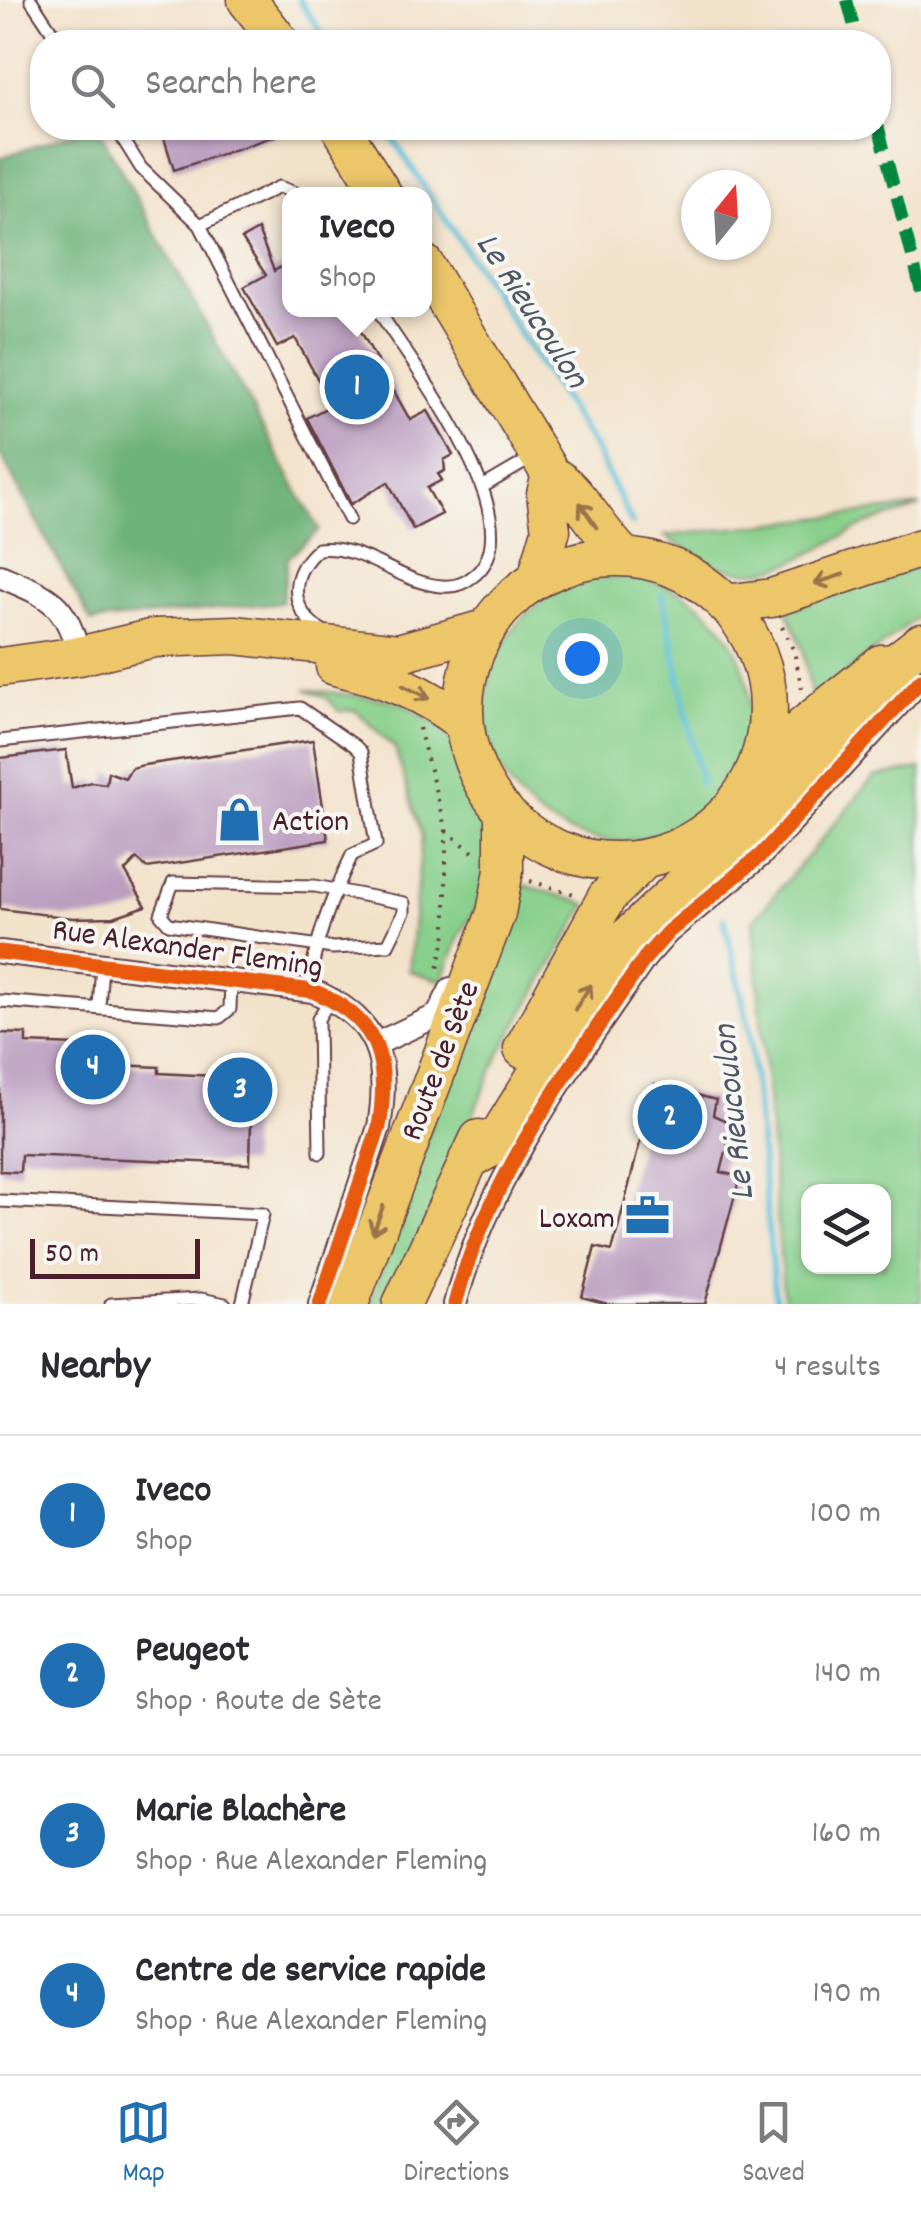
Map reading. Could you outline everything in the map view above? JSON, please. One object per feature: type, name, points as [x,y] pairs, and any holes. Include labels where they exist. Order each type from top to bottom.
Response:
[{"type":"main road","points":[[246,0],[270,30]]},
{"type":"main road","points":[[349,140],[379,187]]},
{"type":"main road","points":[[432,277],[545,465],[568,483],[590,520],[625,557]]},
{"type":"main road","points":[[537,578],[552,530],[545,465]]},
{"type":"main road","points":[[725,604],[772,598],[921,548]]},
{"type":"main road","points":[[625,557],[680,570],[725,604],[755,647],[769,698],[763,751],[754,776],[742,796],[710,830],[679,848],[645,859],[601,860],[558,850],[504,811],[476,766],[464,724],[466,675],[485,629],[508,600],[537,578],[580,560],[625,557]]},
{"type":"main road","points":[[0,668],[79,656],[154,638],[235,635],[368,651],[428,648],[485,629]]},
{"type":"main road","points":[[79,656],[141,663],[221,657],[324,664],[372,674],[420,694],[464,724]]},
{"type":"main road","points":[[754,776],[805,725],[882,664],[912,662]]},
{"type":"main road","points":[[468,1160],[491,1148],[614,950],[689,879],[739,846],[890,677],[912,662]]},
{"type":"main road","name":"Route de Sète","points":[[349,1304],[496,913],[504,870],[504,811]]},
{"type":"main road","name":"Route de Sète","points":[[402,1304],[528,1038],[607,898],[645,859]]},
{"type":"street","points":[[0,576],[47,596],[63,610],[79,656]]},
{"type":"street","points":[[455,1304],[466,1260],[508,1173],[646,958],[668,932],[762,855],[842,762],[912,662]]},
{"type":"street","name":"Rue Alexander Fleming","points":[[0,952],[320,994],[353,1011],[376,1044]]},
{"type":"street","points":[[320,1304],[380,1127],[383,1068],[376,1044],[438,1015],[460,970],[478,956]]},
{"type":"lane","points":[[31,0],[52,30]]},
{"type":"lane","points":[[124,140],[141,168],[200,226],[349,519]]},
{"type":"lane","points":[[200,226],[282,187]]},
{"type":"lane","points":[[368,651],[305,620],[295,587],[303,562],[318,549],[335,547],[419,581],[464,584],[487,564],[492,537],[484,486],[382,317]]},
{"type":"lane","points":[[484,486],[545,465]]},
{"type":"lane","points":[[0,740],[305,710],[361,752],[378,837],[371,849],[352,855],[316,946],[320,994],[320,1153]]},
{"type":"lane","points":[[173,883],[274,884],[335,891],[404,903],[404,912],[388,946],[316,946],[170,924],[161,914],[173,883]]},
{"type":"lane","points":[[99,1006],[102,966]]},
{"type":"lane","points":[[0,1000],[219,1018],[230,1008],[231,981]]},
{"type":"lane","points":[[0,1201],[262,1214],[242,1304]]},
{"type":"lane","points":[[111,1304],[201,1300],[225,1304]]},
{"type":"path","points":[[772,598],[794,651],[805,725]]},
{"type":"path","points":[[420,694],[420,742],[446,831],[446,934],[438,972]]},
{"type":"path","points":[[446,831],[480,858],[504,870],[588,898],[607,898]]},
{"type":"green space","points":[[52,140],[105,140],[319,530],[288,558],[282,602],[91,622],[0,454],[0,158]]},
{"type":"green space","points":[[921,506],[870,523],[787,564],[766,570],[745,572],[722,567],[665,536]]},
{"type":"green space","points":[[921,565],[921,614],[812,701],[803,649],[787,610]]},
{"type":"green space","points":[[618,577],[644,579],[669,587],[712,615],[740,658],[748,683],[748,735],[740,760],[712,803],[669,831],[644,839],[618,841],[592,839],[567,831],[524,803],[496,760],[488,735],[486,709],[488,683],[496,658],[524,615],[567,587],[592,579]]},
{"type":"green space","points":[[305,689],[399,701],[447,731],[468,791],[490,820],[490,887],[460,934],[442,981],[409,971],[422,837],[395,748],[356,710],[339,711],[326,697]]},
{"type":"green space","points":[[921,769],[921,1304],[784,1304],[753,921],[874,777]]},
{"type":"green space","points":[[515,882],[587,904],[498,1057],[390,1304],[370,1304]]},
{"type":"building","points":[[165,140],[263,140],[174,170]]},
{"type":"building","points":[[258,230],[274,271],[282,266],[282,317],[353,317],[410,420],[428,411],[453,455],[444,460],[445,471],[438,474],[442,480],[427,488],[442,514],[413,529],[388,482],[351,504],[307,418],[332,405],[295,338],[277,347],[244,287],[266,275],[242,239]]},
{"type":"building","points":[[313,740],[328,840],[147,868],[137,859],[125,871],[146,906],[114,917],[73,918],[0,909],[0,758],[66,750],[72,788],[91,782],[106,784],[108,772],[125,778],[131,768],[144,765]]},
{"type":"building","points":[[0,1033],[26,1034],[26,1043],[77,1045],[77,1054],[119,1057],[118,1065],[159,1067],[159,1073],[252,1078],[250,1164],[21,1155],[20,1172],[0,1171]]},
{"type":"building","points":[[655,1084],[716,1100],[713,1115],[733,1124],[721,1172],[740,1177],[705,1304],[608,1304],[582,1297],[595,1247],[612,1251]]},
{"type":"waterway","name":"Le Rieucoulon","points":[[299,0],[320,30]]},
{"type":"waterway","name":"Le Rieucoulon","points":[[394,140],[424,187]]},
{"type":"waterway","name":"Le Rieucoulon","points":[[432,199],[594,447],[632,523]]},
{"type":"waterway","name":"Le Rieucoulon","points":[[662,594],[701,783]]},
{"type":"waterway","name":"Le Rieucoulon","points":[[724,918],[749,1028],[776,1304]]},
{"type":"marked path","points":[[847,0],[855,30]]},
{"type":"marked path","points":[[882,140],[921,291]]},
{"type":"cycle path","points":[[455,1304],[488,1211],[510,1167],[645,958],[668,932],[761,855],[921,680]]},
{"type":"cycle path","points":[[0,952],[313,991],[353,1014],[366,1028],[375,1044],[383,1081],[379,1127],[320,1304]]},
{"type":"place","name":"Iveco","points":[[357,387]]},
{"type":"place","name":"Action","points":[[239,819]]},
{"type":"place","name":"Centre de service rapide","points":[[93,1067]]},
{"type":"place","name":"Marie Blachère","points":[[240,1090]]},
{"type":"place","name":"Peugeot","points":[[670,1117]]},
{"type":"place","name":"Loxam","points":[[648,1216]]}]
